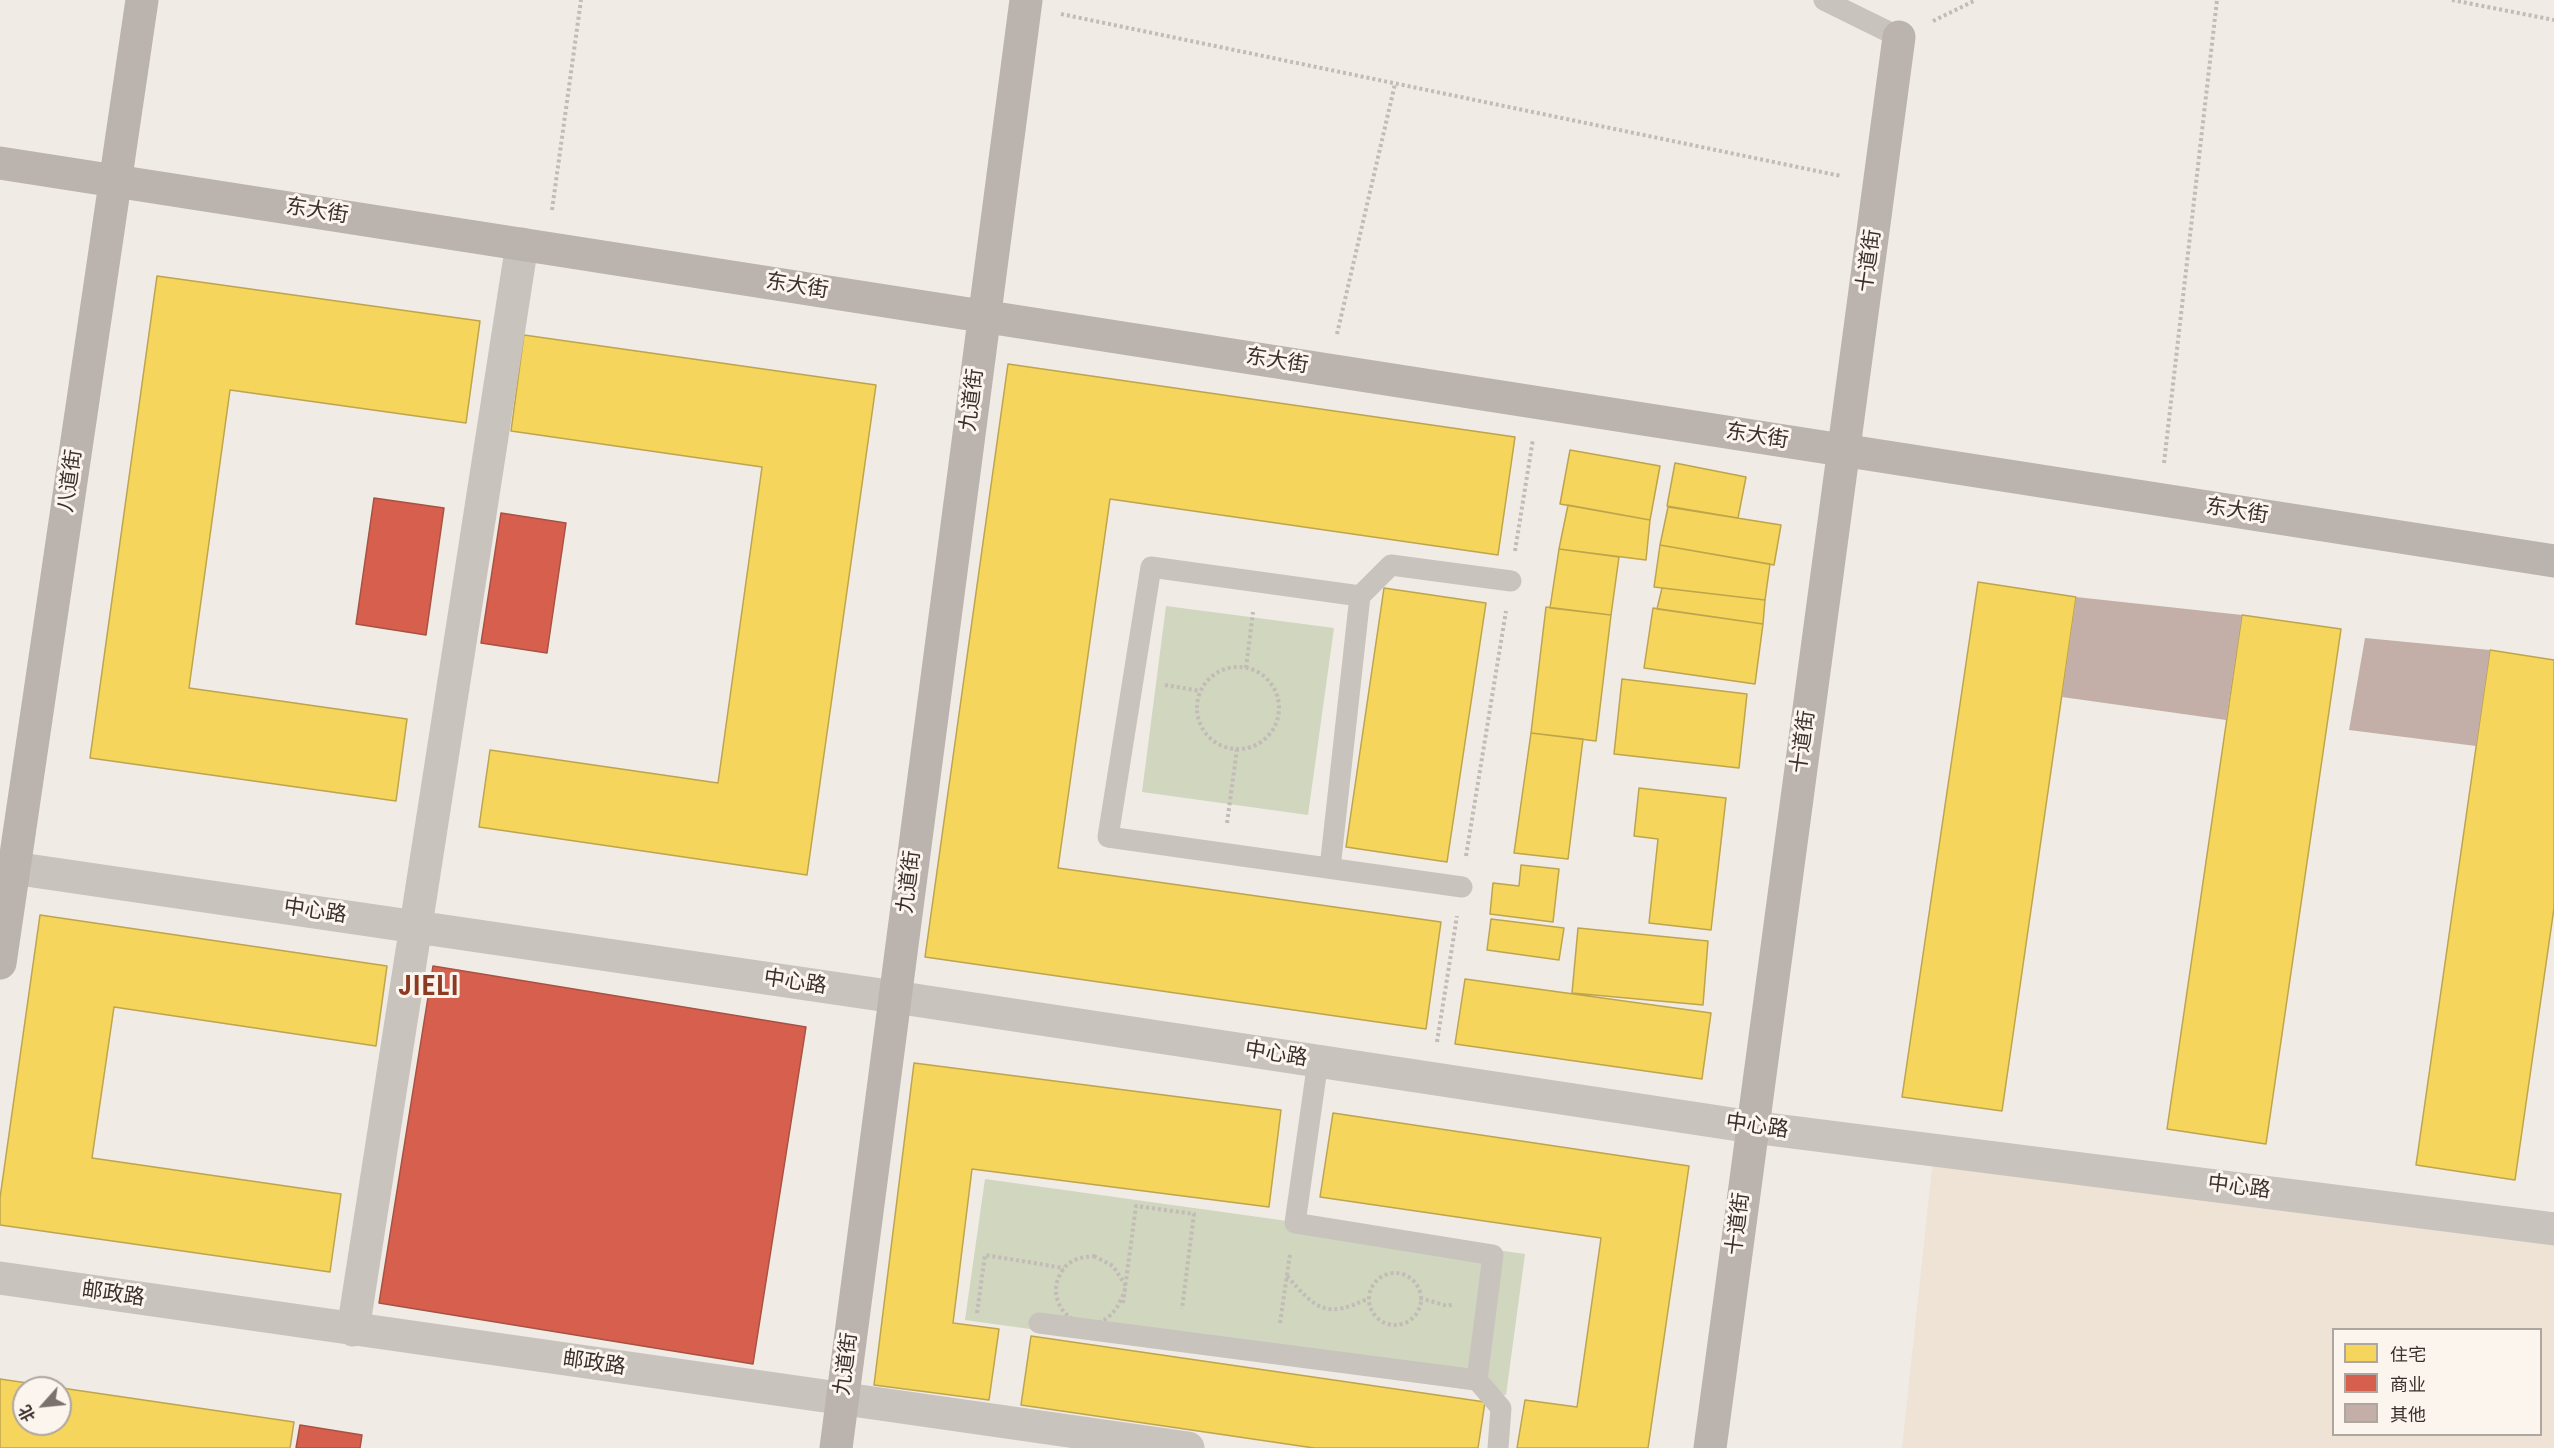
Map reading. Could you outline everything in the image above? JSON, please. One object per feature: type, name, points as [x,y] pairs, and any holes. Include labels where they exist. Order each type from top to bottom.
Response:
[{"type":"street","name":"八道街","points":[[0,963],[7,867],[142,0]]},
{"type":"street","name":"九道街","points":[[836,1448],[1026,3]]},
{"type":"street","name":"十道街","points":[[1710,1448],[1899,37]]},
{"type":"street","name":"东大街","points":[[0,163],[2554,561]]},
{"type":"street","points":[[353,1330],[416,927],[535,246]]},
{"type":"street","name":"中心路","points":[[7,867],[895,997],[1752,1127],[2554,1229]]},
{"type":"street","name":"邮政路","points":[[0,1278],[842,1401],[1188,1448]]},
{"type":"lane","points":[[1824,0],[1899,37]]},
{"type":"lane","points":[[1330,868],[1360,596],[1391,565],[1510,581]]},
{"type":"lane","points":[[1360,596],[1151,567],[1108,837],[1462,887]]},
{"type":"lane","points":[[1318,1061],[1295,1223],[1493,1255],[1477,1380]]},
{"type":"lane","points":[[1039,1323],[1477,1380],[1502,1408],[1498,1448]]},
{"type":"path","points":[[535,246],[581,0]]},
{"type":"path","points":[[1899,37],[1976,0]]},
{"type":"path","points":[[2160,500],[2217,0]]},
{"type":"path","points":[[2452,0],[2554,20]]},
{"type":"path","points":[[1026,3],[1395,84],[1880,184]]},
{"type":"path","points":[[1329,370],[1395,84]]},
{"type":"path","points":[[1431,1079],[1539,403]]},
{"type":"path","points":[[1246,668],[1257,582]]},
{"type":"path","points":[[1232,667],[1246,668],[1260,673],[1270,683],[1277,694],[1279,707],[1277,720],[1267,737],[1250,748],[1237,749],[1212,741],[1197,719],[1196,705],[1200,691],[1208,679],[1219,671],[1232,667]]},
{"type":"path","points":[[1222,853],[1237,749]]},
{"type":"path","points":[[1119,1334],[1136,1206],[1194,1214],[1178,1341]]},
{"type":"path","points":[[1275,1353],[1295,1223]]},
{"type":"path","points":[[977,1312],[985,1255],[1064,1268]]},
{"type":"path","points":[[1094,1256],[1113,1266],[1126,1286],[1119,1307],[1112,1316],[1102,1322],[1080,1323],[1070,1318],[1057,1300],[1058,1278],[1064,1268],[1082,1257],[1094,1256]]},
{"type":"path","points":[[1399,1273],[1414,1282],[1420,1298],[1415,1315],[1402,1324],[1394,1325],[1379,1319],[1370,1306],[1369,1298],[1371,1289],[1382,1276],[1399,1273]]},
{"type":"path","points":[[1287,1276],[1308,1299],[1329,1311],[1349,1308],[1369,1298]]},
{"type":"green space","points":[[1166,606],[1334,628],[1308,815],[1142,792]]},
{"type":"green space","points":[[985,1179],[1525,1254],[1506,1395],[965,1320]]},
{"type":"shaded area","points":[[1934,1150],[2554,1229],[2554,1448],[1902,1448]]},
{"type":"building: 住宅","points":[[157,276],[480,321],[466,423],[230,390],[189,688],[407,719],[396,801],[90,758]]},
{"type":"building: 住宅","points":[[524,335],[876,385],[807,875],[479,827],[490,750],[718,783],[762,467],[511,431]]},
{"type":"building: 住宅","points":[[1008,364],[1515,437],[1498,555],[1110,499],[1058,868],[1441,922],[1426,1029],[925,957]]},
{"type":"building: 住宅","points":[[1570,450],[1660,466],[1650,520],[1560,504]]},
{"type":"building: 住宅","points":[[1675,463],[1746,477],[1738,518],[1667,506]]},
{"type":"building: 住宅","points":[[1568,505],[1650,520],[1646,560],[1559,549]]},
{"type":"building: 住宅","points":[[1668,507],[1781,525],[1774,565],[1660,545]]},
{"type":"building: 住宅","points":[[1660,545],[1770,564],[1765,600],[1654,587]]},
{"type":"building: 住宅","points":[[1559,549],[1619,557],[1611,615],[1550,608]]},
{"type":"building: 住宅","points":[[1978,582],[2076,597],[2002,1111],[1902,1097]]},
{"type":"building: 住宅","points":[[1384,588],[1486,603],[1447,862],[1346,847]]},
{"type":"building: 住宅","points":[[1662,588],[1765,600],[1763,624],[1657,609]]},
{"type":"building: 住宅","points":[[1546,607],[1611,615],[1596,741],[1531,733]]},
{"type":"building: 住宅","points":[[1653,608],[1763,624],[1755,684],[1644,668]]},
{"type":"building: 住宅","points":[[2242,615],[2341,629],[2266,1144],[2167,1129]]},
{"type":"building: 住宅","points":[[2490,650],[2554,660],[2554,908],[2515,1180],[2416,1165]]},
{"type":"building: 住宅","points":[[1622,679],[1747,694],[1739,768],[1614,754]]},
{"type":"building: 住宅","points":[[1531,733],[1583,739],[1568,859],[1514,853]]},
{"type":"building: 住宅","points":[[1639,788],[1726,798],[1711,930],[1649,923],[1658,839],[1634,836]]},
{"type":"building: 住宅","points":[[1521,865],[1559,869],[1553,922],[1490,914],[1493,883],[1519,886]]},
{"type":"building: 住宅","points":[[40,915],[387,966],[376,1046],[114,1007],[92,1158],[341,1194],[330,1272],[0,1225],[0,1198]]},
{"type":"building: 住宅","points":[[1491,919],[1564,928],[1559,960],[1487,950]]},
{"type":"building: 住宅","points":[[1578,928],[1708,941],[1703,1005],[1572,993]]},
{"type":"building: 住宅","points":[[1465,979],[1711,1013],[1702,1079],[1455,1044]]},
{"type":"building: 住宅","points":[[914,1063],[1281,1110],[1269,1207],[972,1169],[953,1323],[999,1329],[989,1400],[874,1385]]},
{"type":"building: 住宅","points":[[1333,1113],[1689,1166],[1648,1448],[1517,1448],[1525,1400],[1577,1407],[1601,1238],[1320,1197]]},
{"type":"building: 住宅","points":[[1031,1336],[1485,1402],[1478,1448],[1314,1448],[1021,1405]]},
{"type":"building: 住宅","points":[[0,1379],[12,1381],[12,1436],[72,1436],[72,1390],[294,1422],[290,1448],[0,1448]]},
{"type":"building: 商业","points":[[374,498],[444,508],[426,635],[356,624]]},
{"type":"building: 商业","points":[[501,513],[566,523],[547,653],[481,643]]},
{"type":"building: 商业","points":[[433,966],[806,1027],[753,1364],[379,1303]]},
{"type":"building: 商业","points":[[300,1425],[362,1435],[360,1448],[296,1448]]},
{"type":"building: 其他","points":[[2076,597],[2242,615],[2226,720],[2062,697]]},
{"type":"building: 其他","points":[[2365,638],[2490,650],[2476,746],[2349,730]]},
{"type":"district","name":"JIELI","points":[[429,988]]}]
